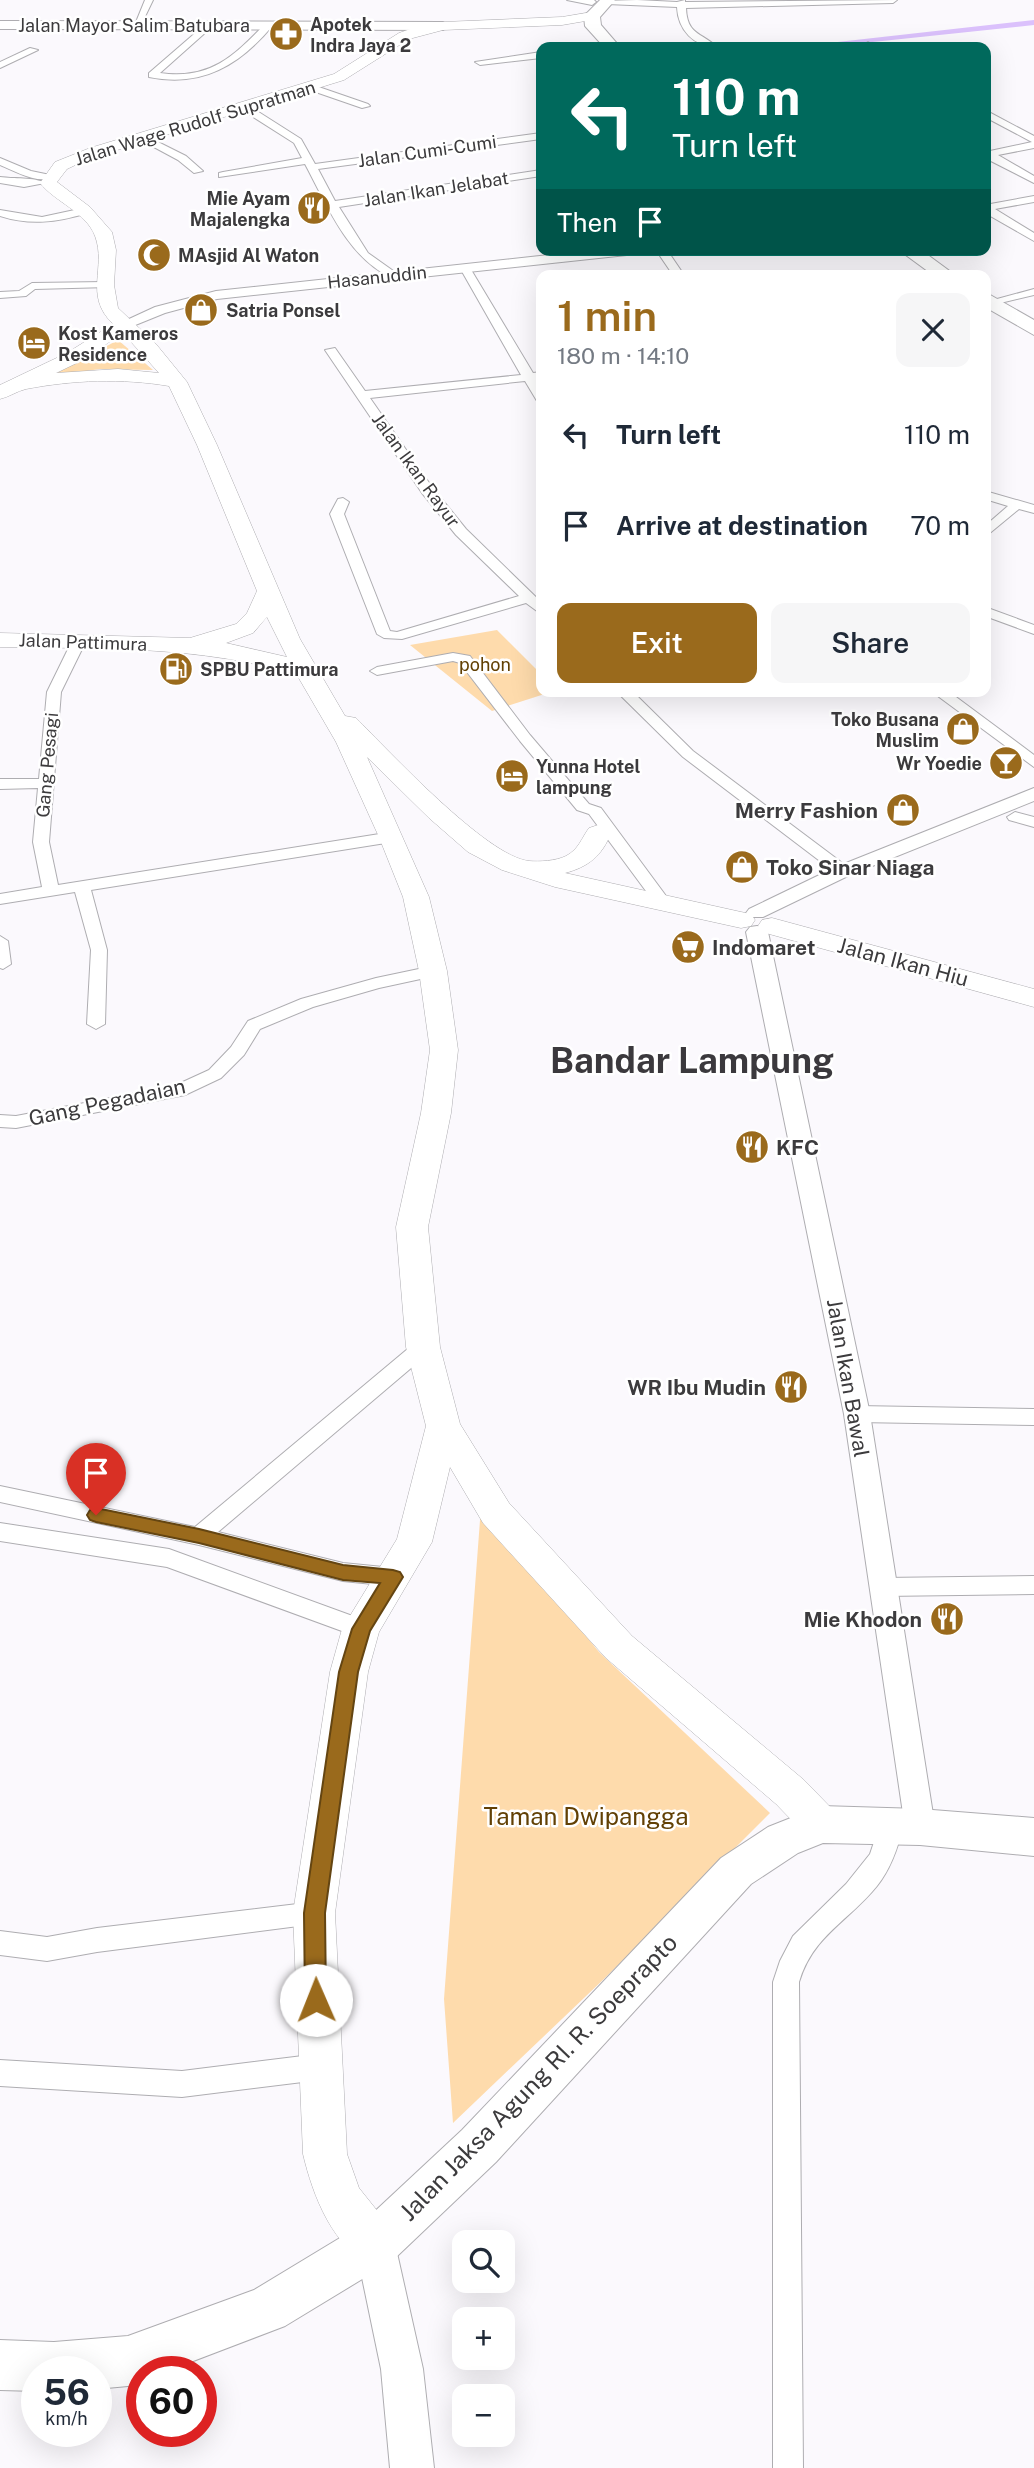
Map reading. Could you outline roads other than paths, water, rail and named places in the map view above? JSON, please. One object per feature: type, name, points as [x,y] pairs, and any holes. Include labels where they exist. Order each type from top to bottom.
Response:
[{"type":"highway","points":[[597,8],[610,42]]},
{"type":"highway","points":[[917,256],[938,270]]},
{"type":"highway","points":[[991,302],[1034,329]]},
{"type":"highway","points":[[821,1824],[906,1826],[1034,1836]]},
{"type":"highway","name":"Jalan Jaksa Agung RI. R. Soeprapto","points":[[0,2365],[54,2367],[128,2361],[268,2309],[374,2244],[479,2146],[736,1871],[783,1840],[821,1824]]},
{"type":"main road","name":"Jalan Mayor Salim Batubara","points":[[0,25],[443,26],[562,21],[597,8]]},
{"type":"main road","points":[[392,25],[402,29],[404,36]]},
{"type":"main road","name":"Jalan Wage Rudolf Supratman","points":[[443,26],[404,36],[343,74],[310,87],[74,159],[49,179],[103,232],[107,250],[105,285],[109,310],[149,348],[177,382],[288,639],[328,705],[392,837],[416,897],[433,971],[444,1050],[436,1113],[423,1163],[412,1227],[416,1296],[423,1347],[443,1426],[496,1513],[619,1647],[790,1792],[821,1824]]},
{"type":"main road","points":[[0,393],[74,357],[123,325]]},
{"type":"main road","points":[[22,384],[102,373],[126,373],[177,382]]},
{"type":"main road","name":"Jalan Pattimura","points":[[165,645],[217,638],[248,627],[257,620],[268,590]]},
{"type":"main road","points":[[246,653],[246,644],[259,635],[288,639]]},
{"type":"main road","name":"Jalan Pattimura","points":[[0,640],[165,645],[246,653],[305,670]]},
{"type":"main road","name":"Jalan Wage Rudolf Supratman","points":[[328,705],[438,813],[477,846],[511,864],[555,879],[759,922]]},
{"type":"main road","points":[[511,864],[537,868],[564,866],[588,854],[598,833]]},
{"type":"main road","name":"Jalan Ikan Hiu","points":[[759,922],[1034,998]]},
{"type":"main road","points":[[412,2468],[402,2369],[374,2244],[333,2185],[325,2154],[314,1913],[349,1672],[361,1629],[414,1542],[443,1426]]},
{"type":"street","points":[[136,25],[149,0]]},
{"type":"street","points":[[571,0],[597,8],[682,2],[892,0]]},
{"type":"street","points":[[682,2],[682,21],[693,36],[704,42]]},
{"type":"street","points":[[211,24],[152,75],[183,80],[222,68],[257,43],[270,25]]},
{"type":"street","points":[[0,65],[33,50]]},
{"type":"street","points":[[480,62],[536,56]]},
{"type":"street","points":[[310,87],[365,106]]},
{"type":"street","points":[[250,105],[253,113],[298,141],[332,205],[365,255],[377,267],[394,275]]},
{"type":"street","points":[[991,117],[1034,142]]},
{"type":"street","points":[[142,137],[182,158],[198,171]]},
{"type":"street","name":"Jalan Cumi-Cumi","points":[[223,175],[536,137]]},
{"type":"street","points":[[991,153],[1034,142]]},
{"type":"street","points":[[991,157],[1034,180]]},
{"type":"street","points":[[0,161],[29,174],[49,179]]},
{"type":"street","name":"Jalan Ikan Jelabat","points":[[332,205],[536,174]]},
{"type":"street","points":[[0,180],[24,184],[49,179]]},
{"type":"street","points":[[991,207],[1034,199]]},
{"type":"street","points":[[0,213],[24,221],[59,219],[84,211]]},
{"type":"street","points":[[991,212],[1034,238]]},
{"type":"street","name":"Hasanuddin","points":[[123,325],[160,310],[216,295],[579,256]]},
{"type":"street","points":[[465,268],[536,391]]},
{"type":"street","points":[[0,295],[22,294],[32,286],[105,285]]},
{"type":"street","points":[[991,299],[1034,292]]},
{"type":"street","name":"Jalan Ikan Rayur","points":[[331,350],[424,485],[461,533],[536,605]]},
{"type":"street","points":[[362,394],[536,377]]},
{"type":"street","points":[[991,497],[1034,509]]},
{"type":"street","points":[[343,502],[337,514],[384,634],[397,636],[528,598]]},
{"type":"street","points":[[991,528],[1016,505]]},
{"type":"street","points":[[991,613],[1034,629]]},
{"type":"street","name":"Gang Pesagi","points":[[51,892],[41,842],[54,692],[78,643]]},
{"type":"street","points":[[377,671],[453,657],[465,659],[525,738],[583,807],[595,811],[654,901]]},
{"type":"street","points":[[629,697],[688,754],[843,871]]},
{"type":"street","points":[[946,697],[1034,762]]},
{"type":"street","points":[[0,784],[48,783]]},
{"type":"street","points":[[759,922],[843,871],[1034,794]]},
{"type":"street","points":[[583,807],[582,813],[654,901]]},
{"type":"street","points":[[759,922],[1024,820],[1034,809]]},
{"type":"street","points":[[0,899],[392,837]]},
{"type":"street","points":[[82,888],[99,950],[96,1024]]},
{"type":"street","name":"Jalan Ikan Bawal","points":[[759,922],[857,1414],[883,1587],[906,1826]]},
{"type":"street","points":[[0,941],[3,964]]},
{"type":"street","name":"Gang Pegadaian","points":[[0,1121],[16,1122],[179,1091],[215,1074],[238,1051],[254,1026],[319,999],[433,971]]},
{"type":"street","points":[[199,1536],[423,1347]]},
{"type":"street","points":[[857,1414],[1034,1417]]},
{"type":"street","points":[[0,1494],[199,1536],[343,1572],[393,1577]]},
{"type":"street","points":[[0,1532],[169,1558],[361,1629]]},
{"type":"street","points":[[883,1587],[1034,1585]]},
{"type":"street","points":[[788,2468],[786,1982],[790,1961],[801,1943],[878,1864],[906,1826]]},
{"type":"street","points":[[0,1943],[47,1949],[97,1940],[314,1913]]},
{"type":"street","points":[[0,2073],[181,2084],[319,2067]]},
{"type":"place","name":"Apotek Indra Jaya 2","points":[[286,34]]},
{"type":"place","name":"Mie Ayam Majalengka","points":[[314,208]]},
{"type":"place","name":"MAsjid Al Waton","points":[[154,255]]},
{"type":"place","name":"Satria Ponsel","points":[[201,310]]},
{"type":"place","name":"Kost Kameros Residence","points":[[34,343]]},
{"type":"place","name":"SPBU Pattimura","points":[[176,669]]},
{"type":"place","name":"Toko Busana Muslim","points":[[963,729]]},
{"type":"place","name":"Wr Yoedie","points":[[1006,763]]},
{"type":"place","name":"Yunna Hotel lampung","points":[[512,776]]},
{"type":"place","name":"Merry Fashion","points":[[903,810]]},
{"type":"place","name":"Toko Sinar Niaga","points":[[742,867]]},
{"type":"place","name":"Indomaret","points":[[688,947]]},
{"type":"place","name":"KFC","points":[[752,1147]]},
{"type":"place","name":"WR Ibu Mudin","points":[[791,1387]]},
{"type":"place","name":"Mie Khodon","points":[[947,1619]]},
{"type":"district","name":"Bandar Lampung","points":[[692,1060]]},
{"type":"park label","name":"pohon","points":[[485,664]]},
{"type":"park label","name":"Taman Dwipangga","points":[[586,1816]]}]
